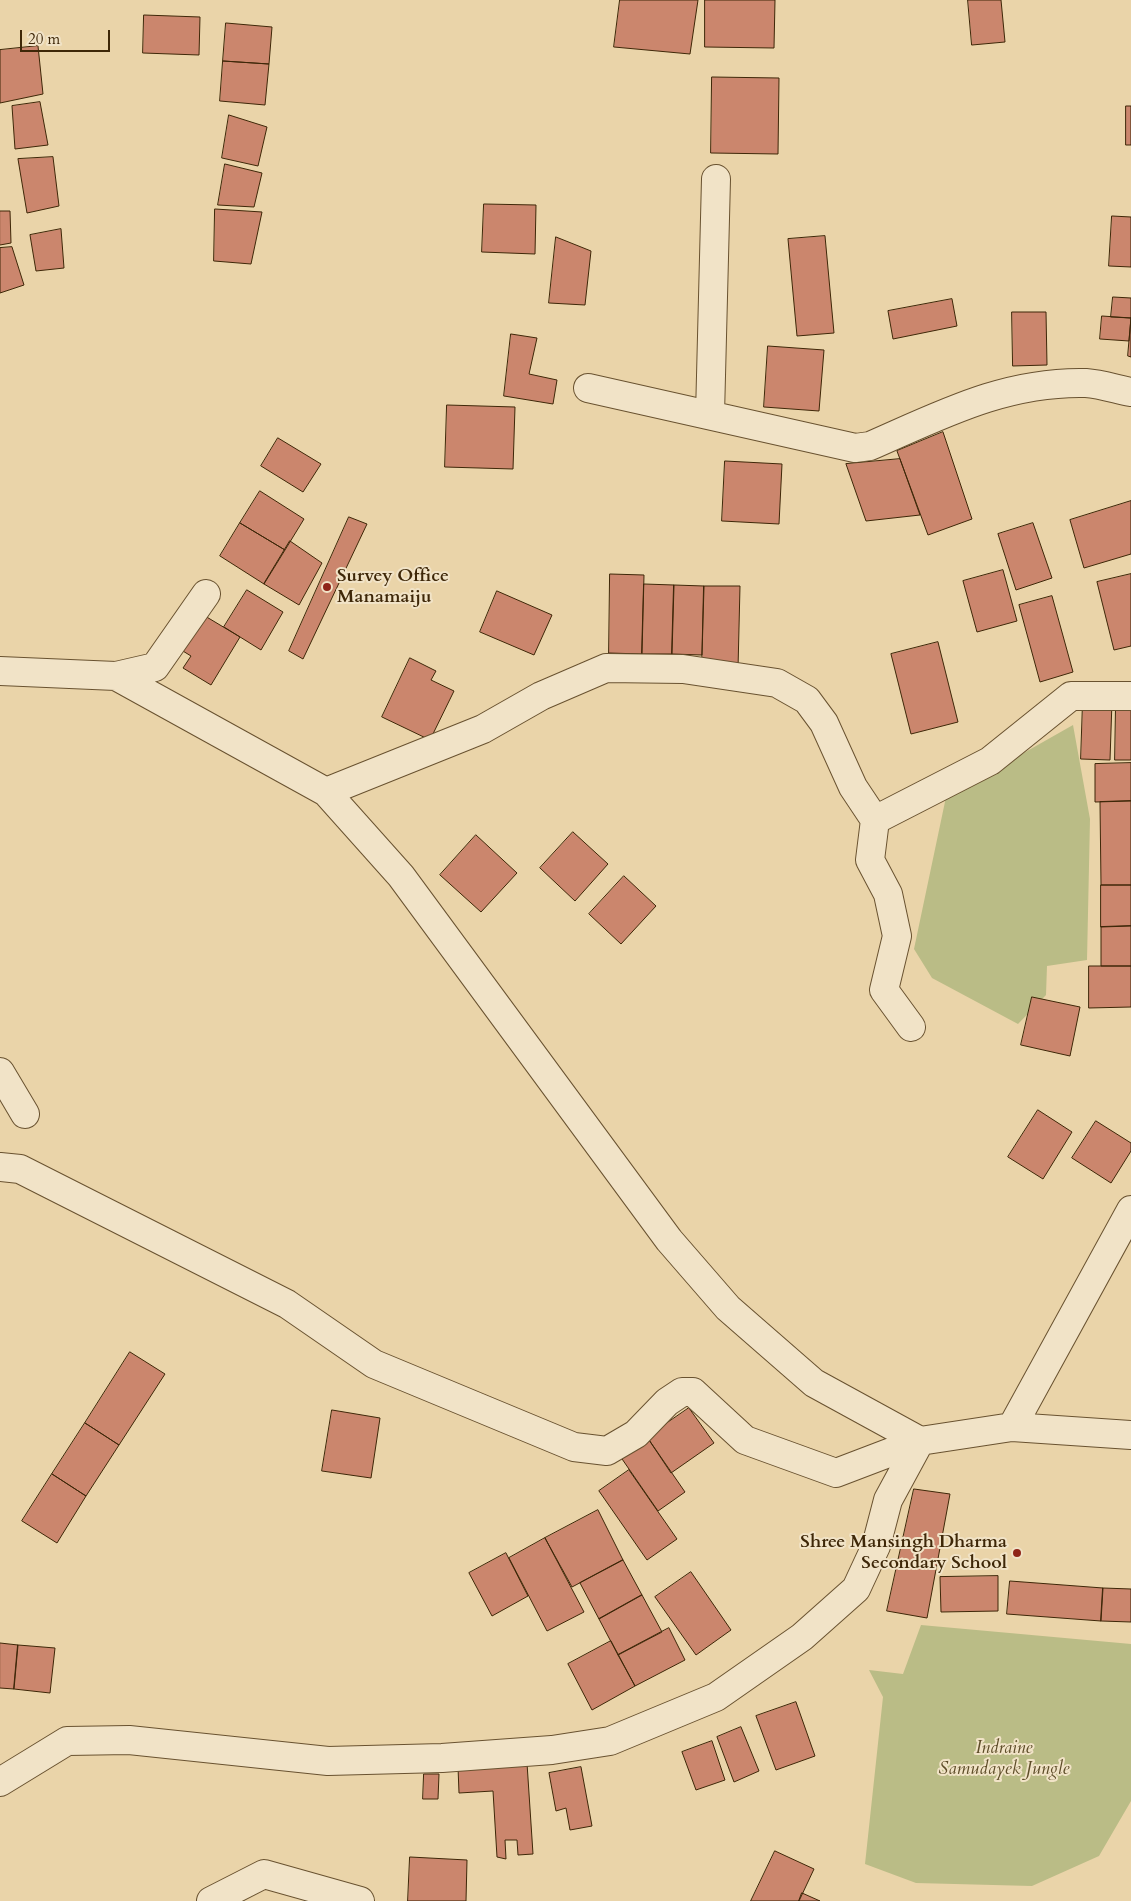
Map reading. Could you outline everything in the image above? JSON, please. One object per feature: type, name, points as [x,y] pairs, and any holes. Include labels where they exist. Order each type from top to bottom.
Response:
[{"type":"street","points":[[710,415],[716,179]]},
{"type":"street","points":[[588,388],[855,448],[870,446],[970,402],[1027,387],[1087,383],[1131,392]]},
{"type":"street","points":[[0,671],[116,676],[155,667],[206,594]]},
{"type":"street","points":[[326,792],[482,729],[541,696],[606,668],[683,669],[777,683],[807,700],[824,723],[853,786],[875,820],[870,860],[888,894],[897,936],[884,990],[911,1028]]},
{"type":"street","points":[[116,676],[326,792],[401,876],[669,1240],[728,1308],[814,1383],[920,1441]]},
{"type":"street","points":[[875,820],[990,761],[1071,696],[1131,696]]},
{"type":"street","points":[[0,1072],[25,1114]]},
{"type":"street","points":[[0,1167],[20,1169],[287,1304],[374,1364],[574,1447],[607,1451],[636,1434],[667,1402],[682,1392],[693,1392],[745,1440],[836,1473],[920,1441],[1012,1427],[1131,1434]]},
{"type":"street","points":[[1012,1427],[1131,1210]]},
{"type":"street","points":[[0,1782],[67,1741],[129,1740],[328,1761],[442,1758],[552,1750],[610,1741],[716,1697],[802,1637],[856,1589],[876,1546],[888,1500],[920,1441]]},
{"type":"street","points":[[211,1901],[264,1874],[360,1901]]},
{"type":"street","points":[[264,1874],[279,1901]]},
{"type":"green space","points":[[1073,725],[1090,819],[1087,960],[1047,966],[1046,995],[1018,1024],[932,978],[914,949],[946,797]]},
{"type":"green space","name":"Indraine Samudayek Jungle","points":[[921,1625],[1131,1644],[1131,1801],[1099,1856],[1032,1886],[916,1883],[865,1864],[883,1697],[869,1670],[903,1674]]},
{"type":"building","points":[[620,0],[698,0],[690,54],[614,47]]},
{"type":"building","points":[[705,0],[775,0],[774,48],[705,47]]},
{"type":"building","points":[[968,0],[1001,0],[1005,42],[972,45]]},
{"type":"building","points":[[144,15],[200,17],[199,55],[143,53]]},
{"type":"building","points":[[226,23],[272,27],[269,64],[223,61]]},
{"type":"building","points":[[38,46],[43,94],[0,103],[0,50]]},
{"type":"building","points":[[223,61],[269,64],[265,105],[220,101]]},
{"type":"building","points":[[712,77],[779,78],[778,154],[711,153]]},
{"type":"building","points":[[40,102],[48,145],[15,149],[12,106]]},
{"type":"building","points":[[1126,106],[1131,106],[1131,145],[1126,145]]},
{"type":"building","points":[[229,115],[267,127],[258,166],[222,158]]},
{"type":"building","points":[[53,157],[59,206],[27,213],[18,159]]},
{"type":"building","points":[[225,164],[262,173],[254,207],[218,205]]},
{"type":"building","points":[[484,204],[536,205],[535,254],[482,252]]},
{"type":"building","points":[[215,209],[262,212],[251,264],[214,261]]},
{"type":"building","points":[[0,211],[10,211],[11,243],[0,245]]},
{"type":"building","points":[[1112,216],[1131,217],[1131,267],[1109,266]]},
{"type":"building","points":[[61,229],[64,268],[36,271],[30,235]]},
{"type":"building","points":[[825,236],[834,333],[797,336],[788,239]]},
{"type":"building","points":[[556,237],[591,251],[585,305],[549,303]]},
{"type":"building","points":[[12,247],[24,285],[0,293],[0,248]]},
{"type":"building","points":[[1113,297],[1131,298],[1131,318],[1111,317]]},
{"type":"building","points":[[952,299],[957,326],[893,339],[888,311]]},
{"type":"building","points":[[1012,312],[1046,312],[1047,365],[1013,366]]},
{"type":"building","points":[[1102,316],[1131,318],[1129,341],[1100,339]]},
{"type":"building","points":[[1131,318],[1131,357],[1128,356]]},
{"type":"building","points":[[511,334],[537,338],[529,374],[557,380],[553,404],[504,396]]},
{"type":"building","points":[[768,346],[824,350],[819,411],[764,407]]},
{"type":"building","points":[[447,405],[515,407],[513,469],[445,467]]},
{"type":"building","points":[[943,432],[972,519],[928,535],[897,451]]},
{"type":"building","points":[[278,438],[321,464],[303,492],[261,466]]},
{"type":"building","points":[[900,459],[920,515],[866,521],[846,464]]},
{"type":"building","points":[[725,461],[782,464],[779,524],[722,521]]},
{"type":"building","points":[[260,491],[304,519],[285,550],[240,523]]},
{"type":"building","points":[[1131,501],[1131,554],[1084,568],[1070,520]]},
{"type":"building","name":"Survey Office Manamaiju","points":[[349,517],[367,524],[303,659],[289,651]]},
{"type":"building","points":[[240,523],[285,550],[264,584],[220,556]]},
{"type":"building","points":[[1033,523],[1052,578],[1016,590],[998,534]]},
{"type":"building","points":[[290,541],[322,563],[299,605],[264,584]]},
{"type":"building","points":[[1003,570],[1017,621],[977,632],[963,581]]},
{"type":"building","points":[[610,574],[644,575],[642,654],[609,653]]},
{"type":"building","points":[[1131,574],[1131,646],[1114,650],[1097,582]]},
{"type":"building","points":[[644,584],[674,585],[672,654],[642,654]]},
{"type":"building","points":[[674,585],[704,586],[702,655],[672,654]]},
{"type":"building","points":[[704,586],[740,586],[738,669],[702,668]]},
{"type":"building","points":[[247,590],[283,612],[261,650],[224,627]]},
{"type":"building","points":[[497,591],[552,615],[534,655],[480,632]]},
{"type":"building","points":[[1052,596],[1073,672],[1040,682],[1019,605]]},
{"type":"building","points":[[200,613],[240,637],[211,685],[183,668],[191,656],[178,648]]},
{"type":"building","points":[[938,642],[958,722],[911,734],[891,654]]},
{"type":"building","points":[[410,658],[436,671],[431,680],[454,691],[430,740],[382,717]]},
{"type":"building","points":[[1083,700],[1112,701],[1110,760],[1081,759]]},
{"type":"building","points":[[1116,703],[1131,703],[1131,760],[1115,760]]},
{"type":"building","points":[[1131,763],[1131,801],[1095,802],[1095,764]]},
{"type":"building","points":[[1131,801],[1131,885],[1101,885],[1100,802]]},
{"type":"building","points":[[573,832],[608,864],[575,901],[540,868]]},
{"type":"building","points":[[476,835],[517,873],[481,912],[440,875]]},
{"type":"building","points":[[624,876],[656,906],[621,944],[589,914]]},
{"type":"building","points":[[1101,885],[1131,885],[1131,926],[1101,927]]},
{"type":"building","points":[[1131,926],[1131,966],[1101,966],[1101,927]]},
{"type":"building","points":[[1089,966],[1131,966],[1131,1007],[1089,1008]]},
{"type":"building","points":[[1032,997],[1080,1007],[1070,1056],[1021,1045]]},
{"type":"building","points":[[1038,1110],[1072,1132],[1043,1179],[1008,1157]]},
{"type":"building","points":[[1096,1121],[1131,1143],[1131,1151],[1111,1183],[1072,1158]]},
{"type":"building","points":[[130,1352],[165,1374],[119,1445],[85,1423]]},
{"type":"building","points":[[689,1408],[714,1443],[671,1473],[647,1437]]},
{"type":"building","points":[[332,1410],[380,1418],[371,1478],[322,1471]]},
{"type":"building","points":[[85,1423],[119,1445],[86,1496],[52,1474]]},
{"type":"building","points":[[647,1437],[685,1492],[658,1511],[620,1456]]},
{"type":"building","points":[[629,1470],[677,1539],[647,1560],[599,1491]]},
{"type":"building","points":[[52,1474],[86,1496],[57,1543],[22,1521]]},
{"type":"building","points":[[914,1489],[950,1494],[927,1618],[887,1611]]},
{"type":"building","points":[[598,1510],[623,1560],[572,1587],[545,1538]]},
{"type":"building","points":[[545,1538],[584,1612],[547,1631],[509,1558]]},
{"type":"building","points":[[506,1553],[528,1596],[492,1616],[469,1573]]},
{"type":"building","points":[[623,1560],[642,1595],[599,1619],[580,1583]]},
{"type":"building","points":[[691,1572],[731,1630],[696,1655],[655,1597]]},
{"type":"building","points":[[998,1576],[998,1611],[941,1612],[940,1577]]},
{"type":"building","points":[[1010,1581],[1103,1588],[1101,1621],[1007,1614]]},
{"type":"building","points":[[1103,1588],[1131,1589],[1131,1622],[1101,1621]]},
{"type":"building","points":[[642,1595],[662,1632],[618,1655],[599,1619]]},
{"type":"building","points":[[669,1628],[685,1660],[635,1686],[618,1655]]},
{"type":"building","points":[[611,1641],[635,1686],[592,1710],[568,1664]]},
{"type":"building","points":[[0,1643],[18,1645],[14,1689],[0,1688]]},
{"type":"building","points":[[18,1645],[55,1648],[50,1693],[14,1689]]},
{"type":"building","points":[[796,1702],[815,1756],[776,1770],[756,1716]]},
{"type":"building","points":[[741,1727],[759,1771],[734,1782],[717,1737]]},
{"type":"building","points":[[712,1741],[725,1780],[696,1790],[682,1752]]},
{"type":"building","points":[[527,1763],[533,1854],[518,1855],[517,1840],[505,1840],[506,1859],[497,1857],[493,1791],[459,1793],[458,1767]]},
{"type":"building","points":[[581,1767],[592,1826],[570,1830],[566,1808],[556,1811],[549,1773]]},
{"type":"building","points":[[424,1774],[439,1774],[438,1799],[423,1799]]},
{"type":"building","points":[[775,1851],[814,1869],[799,1901],[751,1901]]},
{"type":"building","points":[[410,1857],[467,1860],[466,1901],[408,1901]]},
{"type":"building","points":[[802,1893],[820,1901],[799,1901]]},
{"type":"place","name":"Survey Office Manamaiju","points":[[327,587]]},
{"type":"place","name":"Shree Mansingh Dharma Secondary School","points":[[1017,1553]]}]
